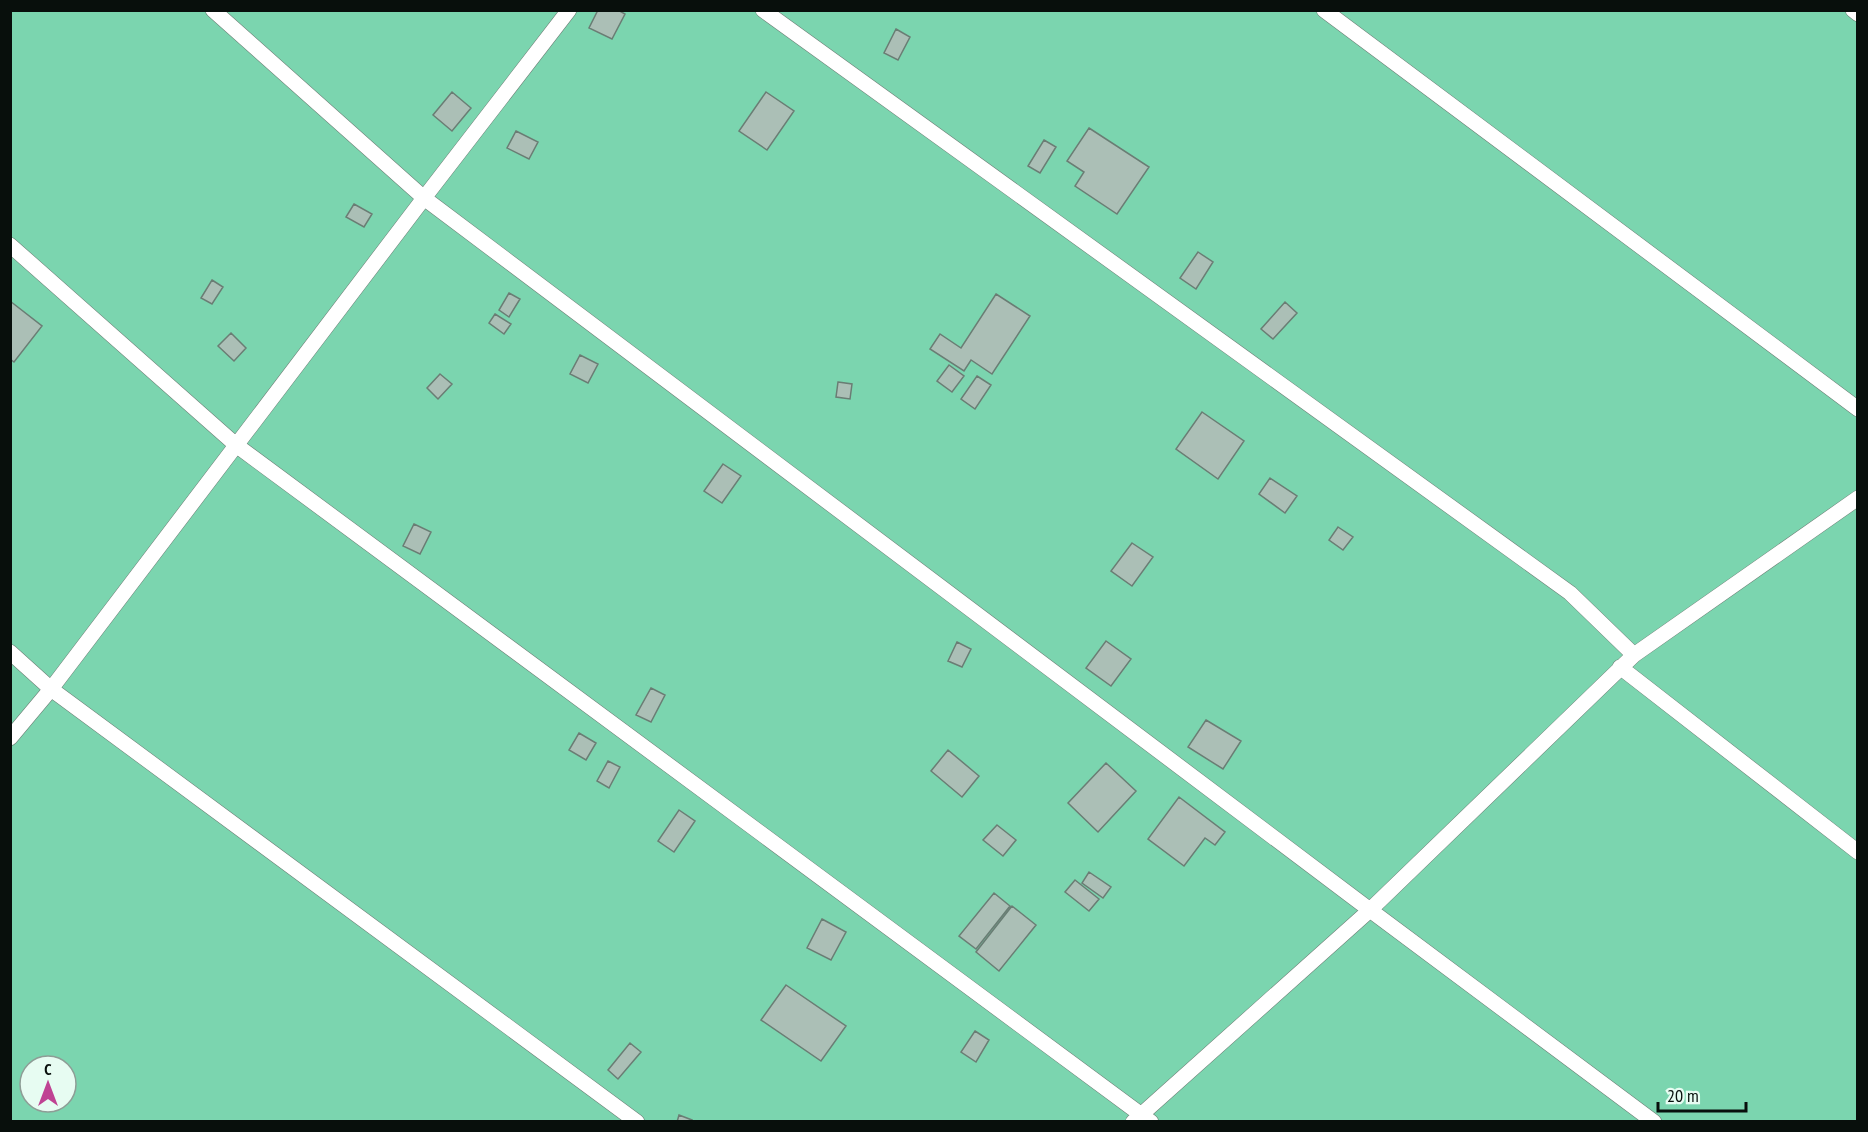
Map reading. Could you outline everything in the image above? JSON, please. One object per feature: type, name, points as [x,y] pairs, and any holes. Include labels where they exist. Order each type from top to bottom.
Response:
[{"type":"lane","points":[[213,10],[424,198],[1654,1122]]},
{"type":"lane","points":[[10,738],[51,689],[569,10]]},
{"type":"lane","points":[[763,10],[1570,593],[1634,655]]},
{"type":"lane","points":[[1324,10],[1857,409]]},
{"type":"lane","points":[[1853,10],[1857,14]]},
{"type":"lane","points":[[10,245],[236,445],[1141,1119],[1370,910],[1620,667],[1857,498]]},
{"type":"lane","points":[[10,652],[51,689],[637,1122]]},
{"type":"lane","points":[[1620,667],[1857,852]]},
{"type":"green space","points":[[10,11],[1857,11],[1857,1121],[11,1121]]},
{"type":"building","points":[[598,10],[618,10],[625,14],[612,39],[589,28]]},
{"type":"building","points":[[896,29],[910,37],[898,60],[884,53]]},
{"type":"building","points":[[452,92],[471,108],[452,131],[433,115]]},
{"type":"building","points":[[766,92],[794,111],[767,150],[739,131]]},
{"type":"building","points":[[1089,128],[1149,167],[1117,214],[1075,186],[1084,172],[1067,161]]},
{"type":"building","points":[[516,131],[538,142],[529,159],[507,148]]},
{"type":"building","points":[[1044,140],[1056,147],[1040,173],[1028,166]]},
{"type":"building","points":[[354,204],[372,214],[364,227],[346,217]]},
{"type":"building","points":[[1198,252],[1213,262],[1196,289],[1180,278]]},
{"type":"building","points":[[212,280],[223,287],[212,304],[201,298]]},
{"type":"building","points":[[509,293],[520,299],[509,317],[499,310]]},
{"type":"building","points":[[996,294],[1030,316],[992,374],[971,360],[964,371],[930,349],[940,334],[961,348]]},
{"type":"building","points":[[10,301],[42,326],[14,362],[10,359]]},
{"type":"building","points":[[1285,302],[1297,313],[1273,339],[1261,329]]},
{"type":"building","points":[[495,314],[511,324],[504,334],[489,323]]},
{"type":"building","points":[[231,333],[246,348],[234,361],[218,346]]},
{"type":"building","points":[[580,355],[598,364],[588,383],[570,374]]},
{"type":"building","points":[[949,365],[964,376],[952,392],[937,381]]},
{"type":"building","points":[[440,374],[452,384],[438,399],[427,388]]},
{"type":"building","points":[[977,376],[991,385],[975,409],[961,399]]},
{"type":"building","points":[[838,382],[852,384],[850,399],[836,397]]},
{"type":"building","points":[[1202,412],[1244,441],[1218,479],[1176,449]]},
{"type":"building","points":[[723,464],[741,476],[722,503],[704,491]]},
{"type":"building","points":[[1270,478],[1297,496],[1285,513],[1259,494]]},
{"type":"building","points":[[414,524],[431,532],[420,554],[403,546]]},
{"type":"building","points":[[1338,527],[1353,537],[1343,550],[1329,540]]},
{"type":"building","points":[[1132,543],[1153,557],[1132,586],[1111,571]]},
{"type":"building","points":[[1106,641],[1131,659],[1111,686],[1086,668]]},
{"type":"building","points":[[957,642],[971,649],[962,667],[948,661]]},
{"type":"building","points":[[651,688],[665,695],[651,722],[636,715]]},
{"type":"building","points":[[1206,720],[1241,741],[1223,769],[1188,747]]},
{"type":"building","points":[[579,733],[596,743],[586,760],[569,750]]},
{"type":"building","points":[[948,750],[979,776],[962,797],[931,771]]},
{"type":"building","points":[[608,761],[620,767],[609,788],[597,781]]},
{"type":"building","points":[[1106,763],[1136,791],[1098,832],[1068,803]]},
{"type":"building","points":[[1179,797],[1225,832],[1215,845],[1205,838],[1184,866],[1148,839]]},
{"type":"building","points":[[679,810],[695,821],[674,852],[658,841]]},
{"type":"building","points":[[997,825],[1016,840],[1003,856],[983,840]]},
{"type":"building","points":[[1089,872],[1111,887],[1103,898],[1082,883]]},
{"type":"building","points":[[1075,880],[1099,899],[1089,911],[1065,892]]},
{"type":"building","points":[[994,893],[1010,906],[976,949],[959,936]]},
{"type":"building","points":[[1012,906],[1036,925],[999,971],[976,952]]},
{"type":"building","points":[[822,919],[846,932],[831,960],[807,948]]},
{"type":"building","points":[[786,985],[846,1026],[821,1061],[761,1020]]},
{"type":"building","points":[[975,1031],[989,1040],[976,1062],[961,1052]]},
{"type":"building","points":[[630,1043],[641,1052],[618,1079],[608,1070]]},
{"type":"building","points":[[679,1115],[692,1120],[691,1122],[677,1122]]}]
